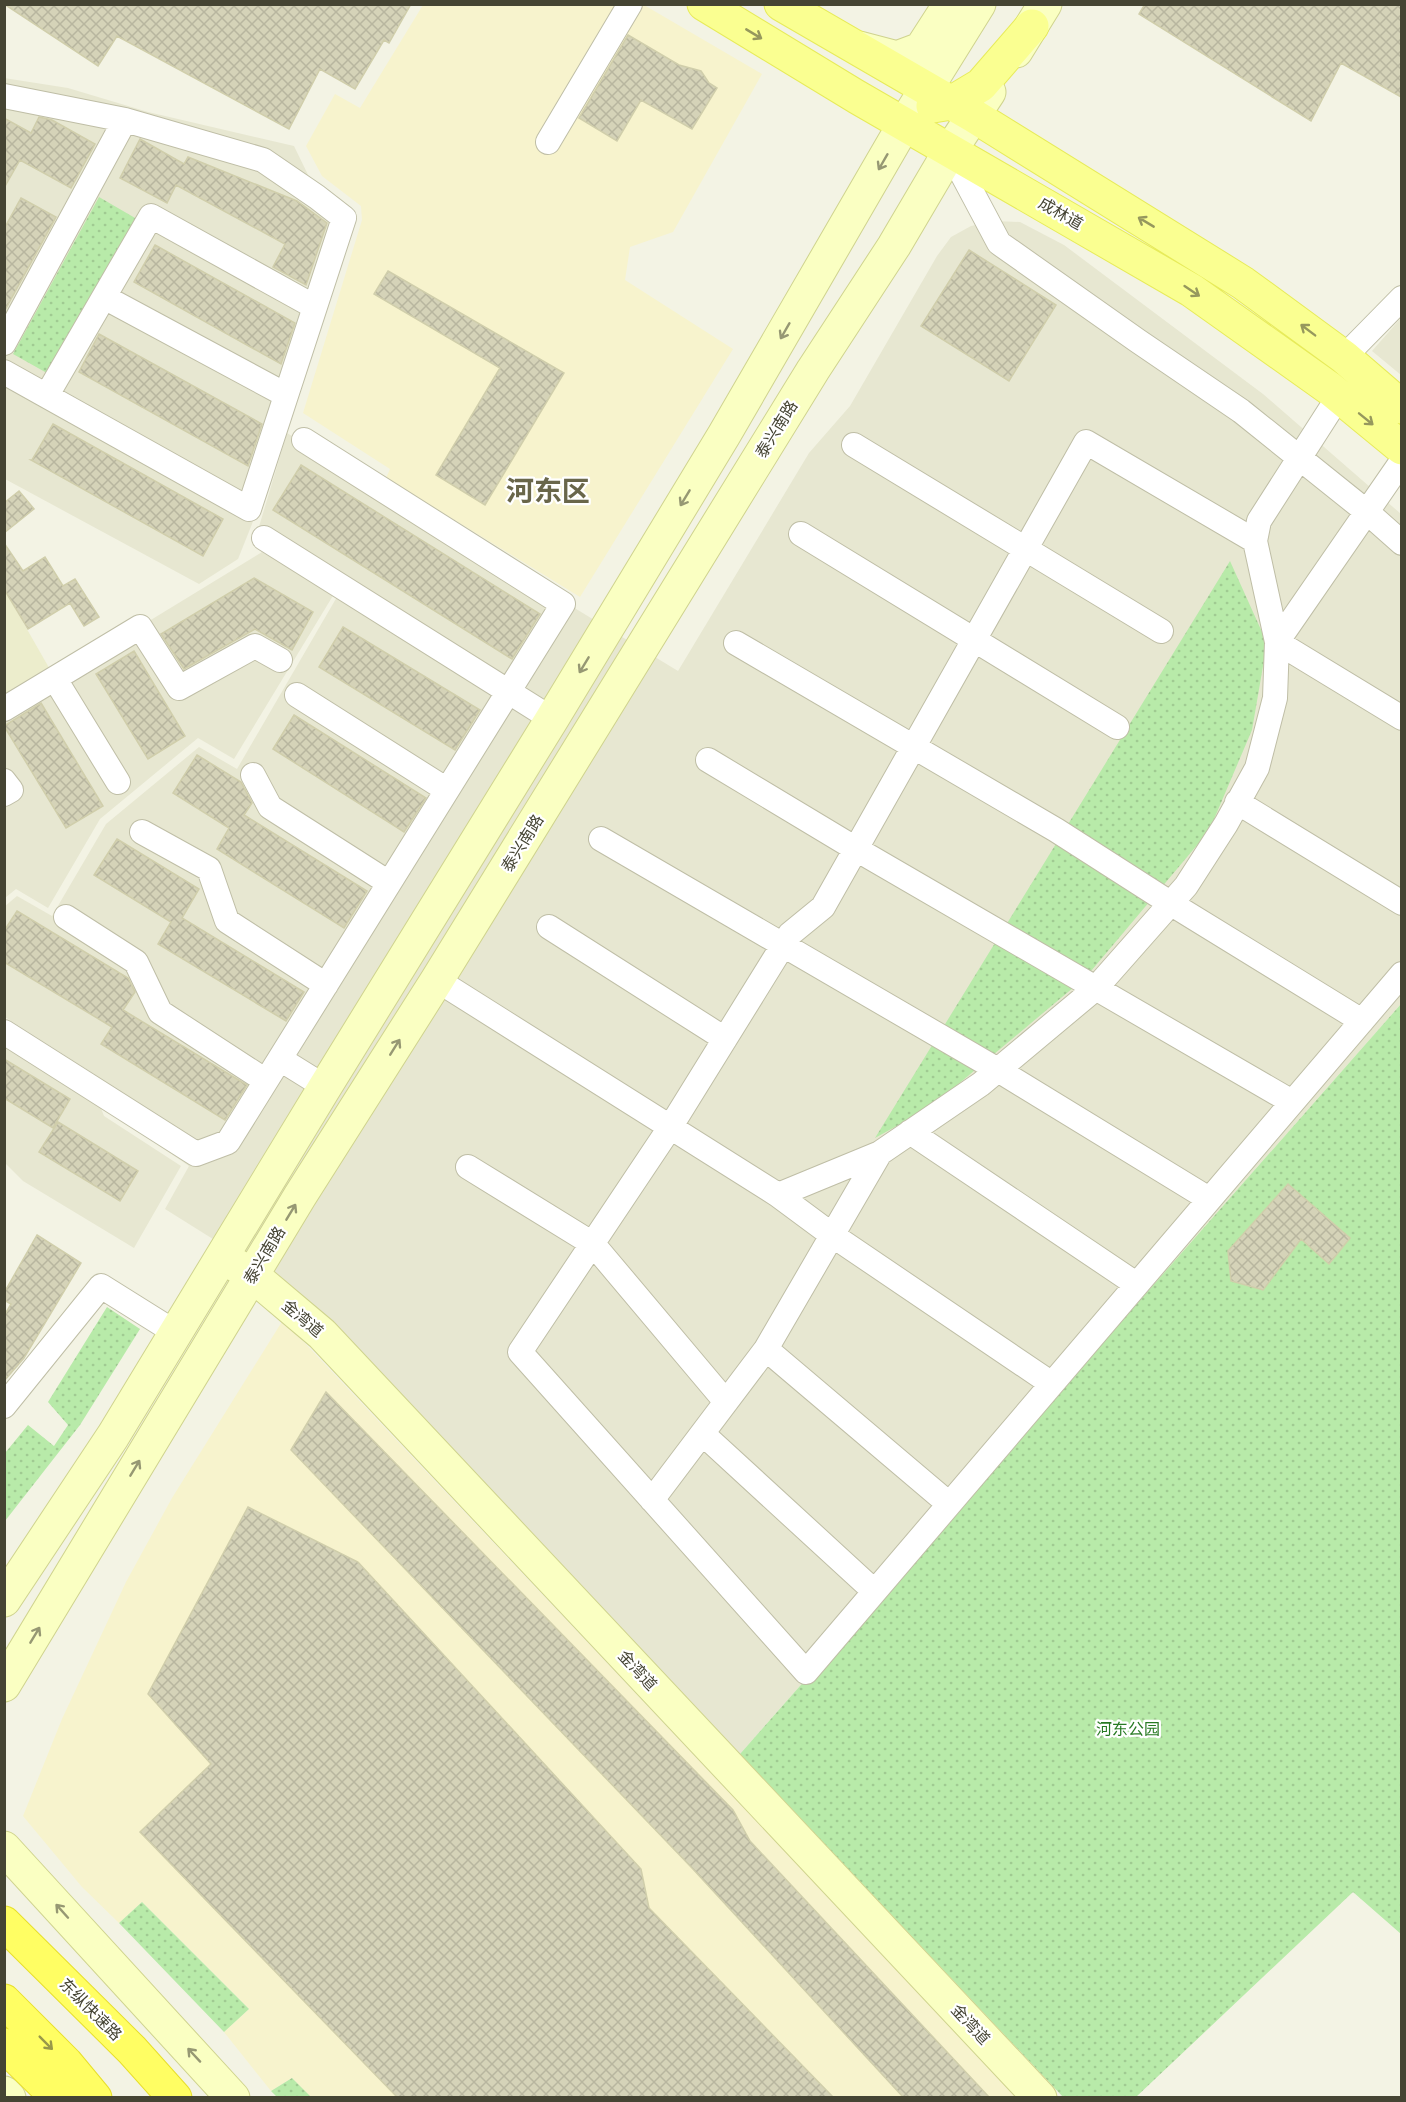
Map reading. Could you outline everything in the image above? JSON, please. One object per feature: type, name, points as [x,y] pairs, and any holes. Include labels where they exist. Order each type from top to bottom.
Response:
[{"type":"highway","name":"东纵快速路","points":[[4,1923],[132,2050],[175,2097]]},
{"type":"highway","points":[[4,2001],[66,2063],[95,2097]]},
{"type":"highway","points":[[4,2045],[58,2097]]},
{"type":"main road","name":"成林道","points":[[704,4],[828,79],[941,117],[1243,283],[1344,357],[1401,407]]},
{"type":"main road","name":"成林道","points":[[781,4],[849,45],[941,117],[1016,187],[1191,290],[1339,396],[1401,448]]},
{"type":"main road","points":[[849,45],[897,58],[921,49],[950,4]]},
{"type":"main road","name":"泰兴南路","points":[[4,1685],[252,1275],[437,980],[755,463],[894,246],[979,4]]},
{"type":"main road","points":[[941,117],[952,91],[957,71],[998,4]]},
{"type":"main road","name":"泰兴南路","points":[[4,1600],[113,1436],[724,435],[941,117],[1039,15]]},
{"type":"main road","name":"金湾道","points":[[223,1256],[252,1275],[322,1334],[1040,2097]]},
{"type":"main road","points":[[4,1848],[233,2097]]},
{"type":"main road","points":[[4,2093],[9,2097]]},
{"type":"street","points":[[548,142],[630,4]]},
{"type":"street","points":[[4,96],[125,120],[263,160],[344,218],[249,509],[4,372]]},
{"type":"street","points":[[941,117],[999,243],[1241,411],[1367,512],[1401,543]]},
{"type":"street","points":[[4,344],[125,120]]},
{"type":"street","points":[[47,395],[151,216],[315,307]]},
{"type":"street","points":[[104,297],[286,395]]},
{"type":"street","points":[[1344,357],[1401,298]]},
{"type":"street","points":[[778,1194],[880,1153],[998,1070],[1096,988],[1186,886],[1257,768],[1275,698],[1277,642],[1255,541],[1259,521],[1339,396]]},
{"type":"street","points":[[4,1032],[196,1154],[228,1142],[563,604],[304,440]]},
{"type":"street","points":[[1255,541],[1086,442],[823,907],[790,934],[672,1126],[520,1352],[806,1672],[1401,974]]},
{"type":"street","points":[[854,445],[1161,631]]},
{"type":"street","points":[[1277,642],[1401,462]]},
{"type":"street","points":[[801,534],[1117,727]]},
{"type":"street","points":[[264,538],[552,719]]},
{"type":"street","points":[[4,709],[140,627],[179,688],[255,645],[280,660]]},
{"type":"street","points":[[1277,642],[1401,718]]},
{"type":"street","points":[[736,643],[1056,830],[1362,1021]]},
{"type":"street","points":[[55,679],[118,782]]},
{"type":"street","points":[[297,695],[447,790]]},
{"type":"street","points":[[708,759],[856,849],[1292,1102]]},
{"type":"street","points":[[253,775],[270,807],[389,883]]},
{"type":"street","points":[[4,780],[11,790],[4,794]]},
{"type":"street","points":[[1237,802],[1401,903]]},
{"type":"street","points":[[142,832],[209,869],[227,921],[326,985]]},
{"type":"street","points":[[601,839],[998,1070],[1209,1199]]},
{"type":"street","points":[[66,917],[136,962],[160,1012],[266,1081]]},
{"type":"street","points":[[549,927],[725,1039]]},
{"type":"street","points":[[437,980],[778,1194],[832,1236],[1052,1384]]},
{"type":"street","points":[[280,1059],[325,1087]]},
{"type":"street","points":[[910,1132],[1136,1284]]},
{"type":"street","points":[[652,1500],[766,1349],[880,1153]]},
{"type":"street","points":[[468,1167],[592,1244],[726,1402]]},
{"type":"street","points":[[4,1406],[101,1286],[176,1333]]},
{"type":"street","points":[[766,1349],[949,1504]]},
{"type":"street","points":[[702,1434],[874,1591]]},
{"type":"shaded area","points":[[423,5],[644,5],[762,74],[673,232],[630,247],[625,280],[733,349],[580,597],[386,478],[390,469],[303,413],[362,220],[361,206],[322,176],[306,146],[335,94],[360,108]]},
{"type":"shaded area","points":[[4,78],[68,88],[148,112],[294,146],[312,183],[353,216],[252,524],[238,559],[199,584],[5,479]]},
{"type":"shaded area","points":[[995,221],[1020,222],[1064,245],[1263,394],[1401,514],[1401,1004],[740,1754],[299,1293],[165,1209],[189,1166],[110,1112],[94,1074],[5,1017],[4,907],[17,896],[52,916],[106,824],[199,747],[237,769],[341,590],[255,540],[287,433],[678,671],[809,453],[850,406],[937,256],[951,237],[971,226]]},
{"type":"shaded area","points":[[1401,318],[1401,375],[1372,351]]},
{"type":"shaded area","points":[[262,552],[334,594],[234,759],[198,738],[100,819],[48,908],[16,889],[5,898],[5,709]]},
{"type":"shaded area","points":[[4,589],[52,673],[4,702]]},
{"type":"shaded area","points":[[4,1025],[90,1080],[104,1116],[181,1166],[134,1248],[23,1181],[5,1163]]},
{"type":"shaded area","points":[[283,1320],[1017,2097],[311,2098],[292,2078],[271,2091],[224,2032],[249,2009],[142,1902],[119,1923],[82,1887],[23,1816],[62,1719],[126,1582],[172,1498]]},
{"type":"green space","points":[[99,197],[142,222],[54,377],[13,354]]},
{"type":"green space","points":[[1230,561],[1267,643],[1252,730],[1209,831],[1086,977],[931,1107],[875,1138]]},
{"type":"green space","name":"河东公园","points":[[1401,1004],[1401,1934],[1353,1892],[1136,2097],[1063,2097],[740,1754]]},
{"type":"green space","points":[[107,1307],[140,1329],[80,1425],[5,1521],[5,1453],[28,1425],[54,1446],[68,1425],[48,1402]]},
{"type":"green space","points":[[142,1902],[249,2009],[224,2032],[119,1923]]},
{"type":"green space","points":[[292,2078],[311,2097],[277,2097],[271,2091]]},
{"type":"building","points":[[4,4],[411,4],[389,43],[384,40],[355,89],[320,69],[289,129],[117,36],[98,66]]},
{"type":"building","points":[[1145,4],[1401,4],[1401,97],[1341,63],[1311,121],[1139,14]]},
{"type":"building","points":[[628,35],[679,65],[701,71],[709,83],[717,88],[692,129],[641,100],[617,141],[579,118]]},
{"type":"building","points":[[39,117],[52,120],[95,144],[71,188],[20,160],[4,188],[4,118],[31,133]]},
{"type":"building","points":[[140,139],[184,164],[188,157],[297,201],[327,223],[306,285],[273,267],[285,244],[176,185],[167,203],[120,178]]},
{"type":"building","points":[[21,198],[56,217],[4,312],[4,229]]},
{"type":"building","points":[[155,245],[295,323],[281,364],[134,282]]},
{"type":"building","points":[[969,250],[1056,305],[1009,381],[921,326]]},
{"type":"building","points":[[388,271],[564,373],[485,505],[436,475],[500,368],[374,294]]},
{"type":"building","points":[[99,334],[262,424],[248,466],[79,372]]},
{"type":"building","points":[[53,424],[223,519],[203,556],[31,460]]},
{"type":"building","points":[[301,465],[540,614],[512,659],[273,510]]},
{"type":"building","points":[[19,491],[34,509],[4,533],[4,503]]},
{"type":"building","points":[[4,543],[23,571],[45,557],[63,586],[75,579],[99,617],[84,626],[70,603],[28,629],[4,589]]},
{"type":"building","points":[[254,578],[313,612],[292,650],[255,629],[184,669],[161,634]]},
{"type":"building","points":[[343,627],[480,710],[455,750],[319,667]]},
{"type":"building","points":[[134,651],[185,736],[148,759],[96,674]]},
{"type":"building","points":[[41,703],[103,806],[66,828],[4,726]]},
{"type":"building","points":[[294,715],[426,798],[404,832],[273,749]]},
{"type":"building","points":[[197,755],[241,782],[252,803],[244,815],[367,891],[344,928],[217,849],[229,828],[173,793]]},
{"type":"building","points":[[117,839],[199,889],[182,918],[304,992],[286,1021],[158,944],[171,922],[94,875]]},
{"type":"building","points":[[17,911],[128,978],[135,992],[123,1010],[247,1085],[225,1120],[101,1044],[112,1027],[4,962],[4,931]]},
{"type":"building","points":[[4,1059],[70,1099],[53,1128],[4,1098]]},
{"type":"building","points":[[58,1122],[138,1171],[120,1201],[39,1152]]},
{"type":"building","points":[[1288,1184],[1350,1238],[1329,1264],[1301,1239],[1263,1290],[1231,1281],[1228,1251]]},
{"type":"building","points":[[37,1235],[81,1263],[24,1358],[4,1381],[4,1316],[11,1304],[4,1300],[4,1293]]},
{"type":"building","points":[[326,1392],[733,1810],[750,1841],[989,2097],[903,2097],[692,1868],[291,1450]]},
{"type":"building","points":[[248,1507],[358,1562],[641,1869],[649,1908],[833,2097],[397,2097],[140,1832],[211,1764],[148,1694]]},
{"type":"district","name":"河东区","points":[[548,491]]}]
